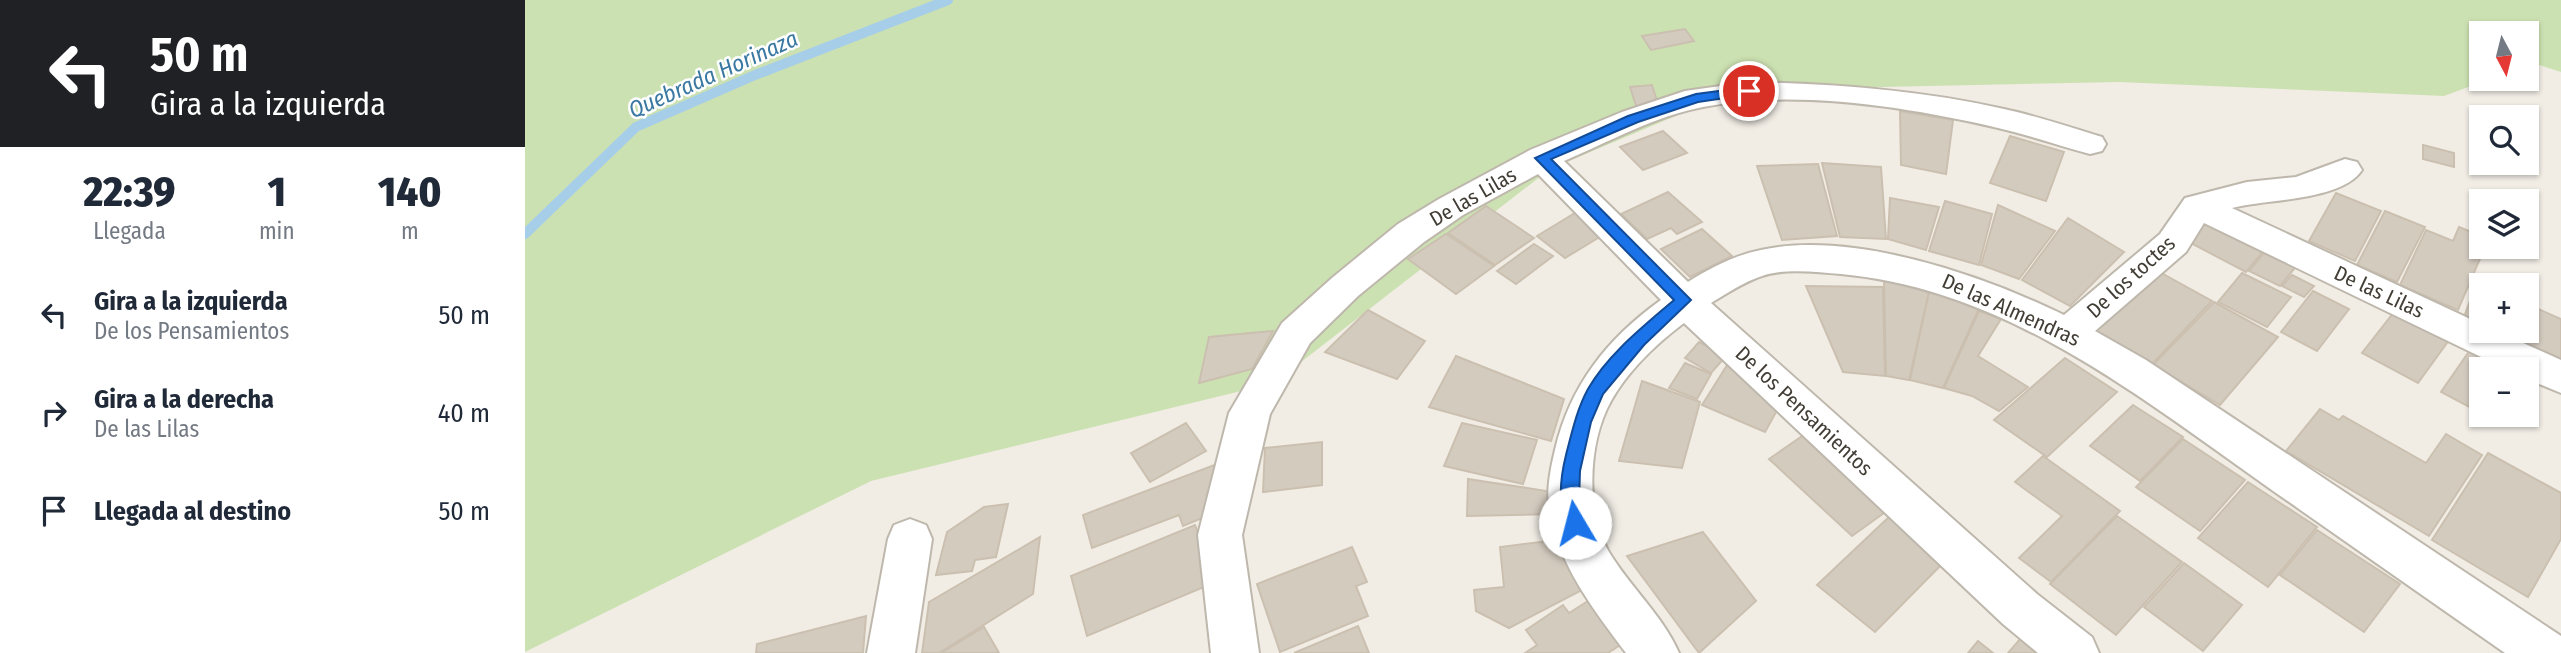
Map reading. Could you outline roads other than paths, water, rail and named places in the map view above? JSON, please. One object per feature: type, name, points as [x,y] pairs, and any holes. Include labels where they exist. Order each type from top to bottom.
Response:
[{"type":"street","name":"De las Lilas","points":[[1235,653],[1220,535],[1250,413],[1296,333],[1345,287],[1411,233],[1542,158],[1633,119],[1696,98],[1749,91],[1829,93],[1925,104],[2004,119],[2090,144]]},
{"type":"street","name":"De los Pensamientos","points":[[1542,158],[1683,300],[2020,609],[2075,653]]},
{"type":"street","points":[[2197,206],[2247,193],[2301,188],[2345,170]]},
{"type":"street","name":"De las Lilas","points":[[2197,206],[2561,378]]},
{"type":"street","name":"De los toctes","points":[[2069,332],[2173,243],[2197,206]]},
{"type":"street","name":"De las Almendras","points":[[1655,653],[1599,577],[1580,543],[1570,502],[1571,471],[1583,422],[1596,391],[1638,340],[1683,300],[1756,263],[1822,260],[1880,266],[1946,279],[2069,332],[2133,371],[2545,653]]},
{"type":"street","points":[[891,653],[910,539]]},
{"type":"waterway","name":"Quebrada Horinaza","points":[[525,234],[636,127],[755,75],[948,0]]}]
